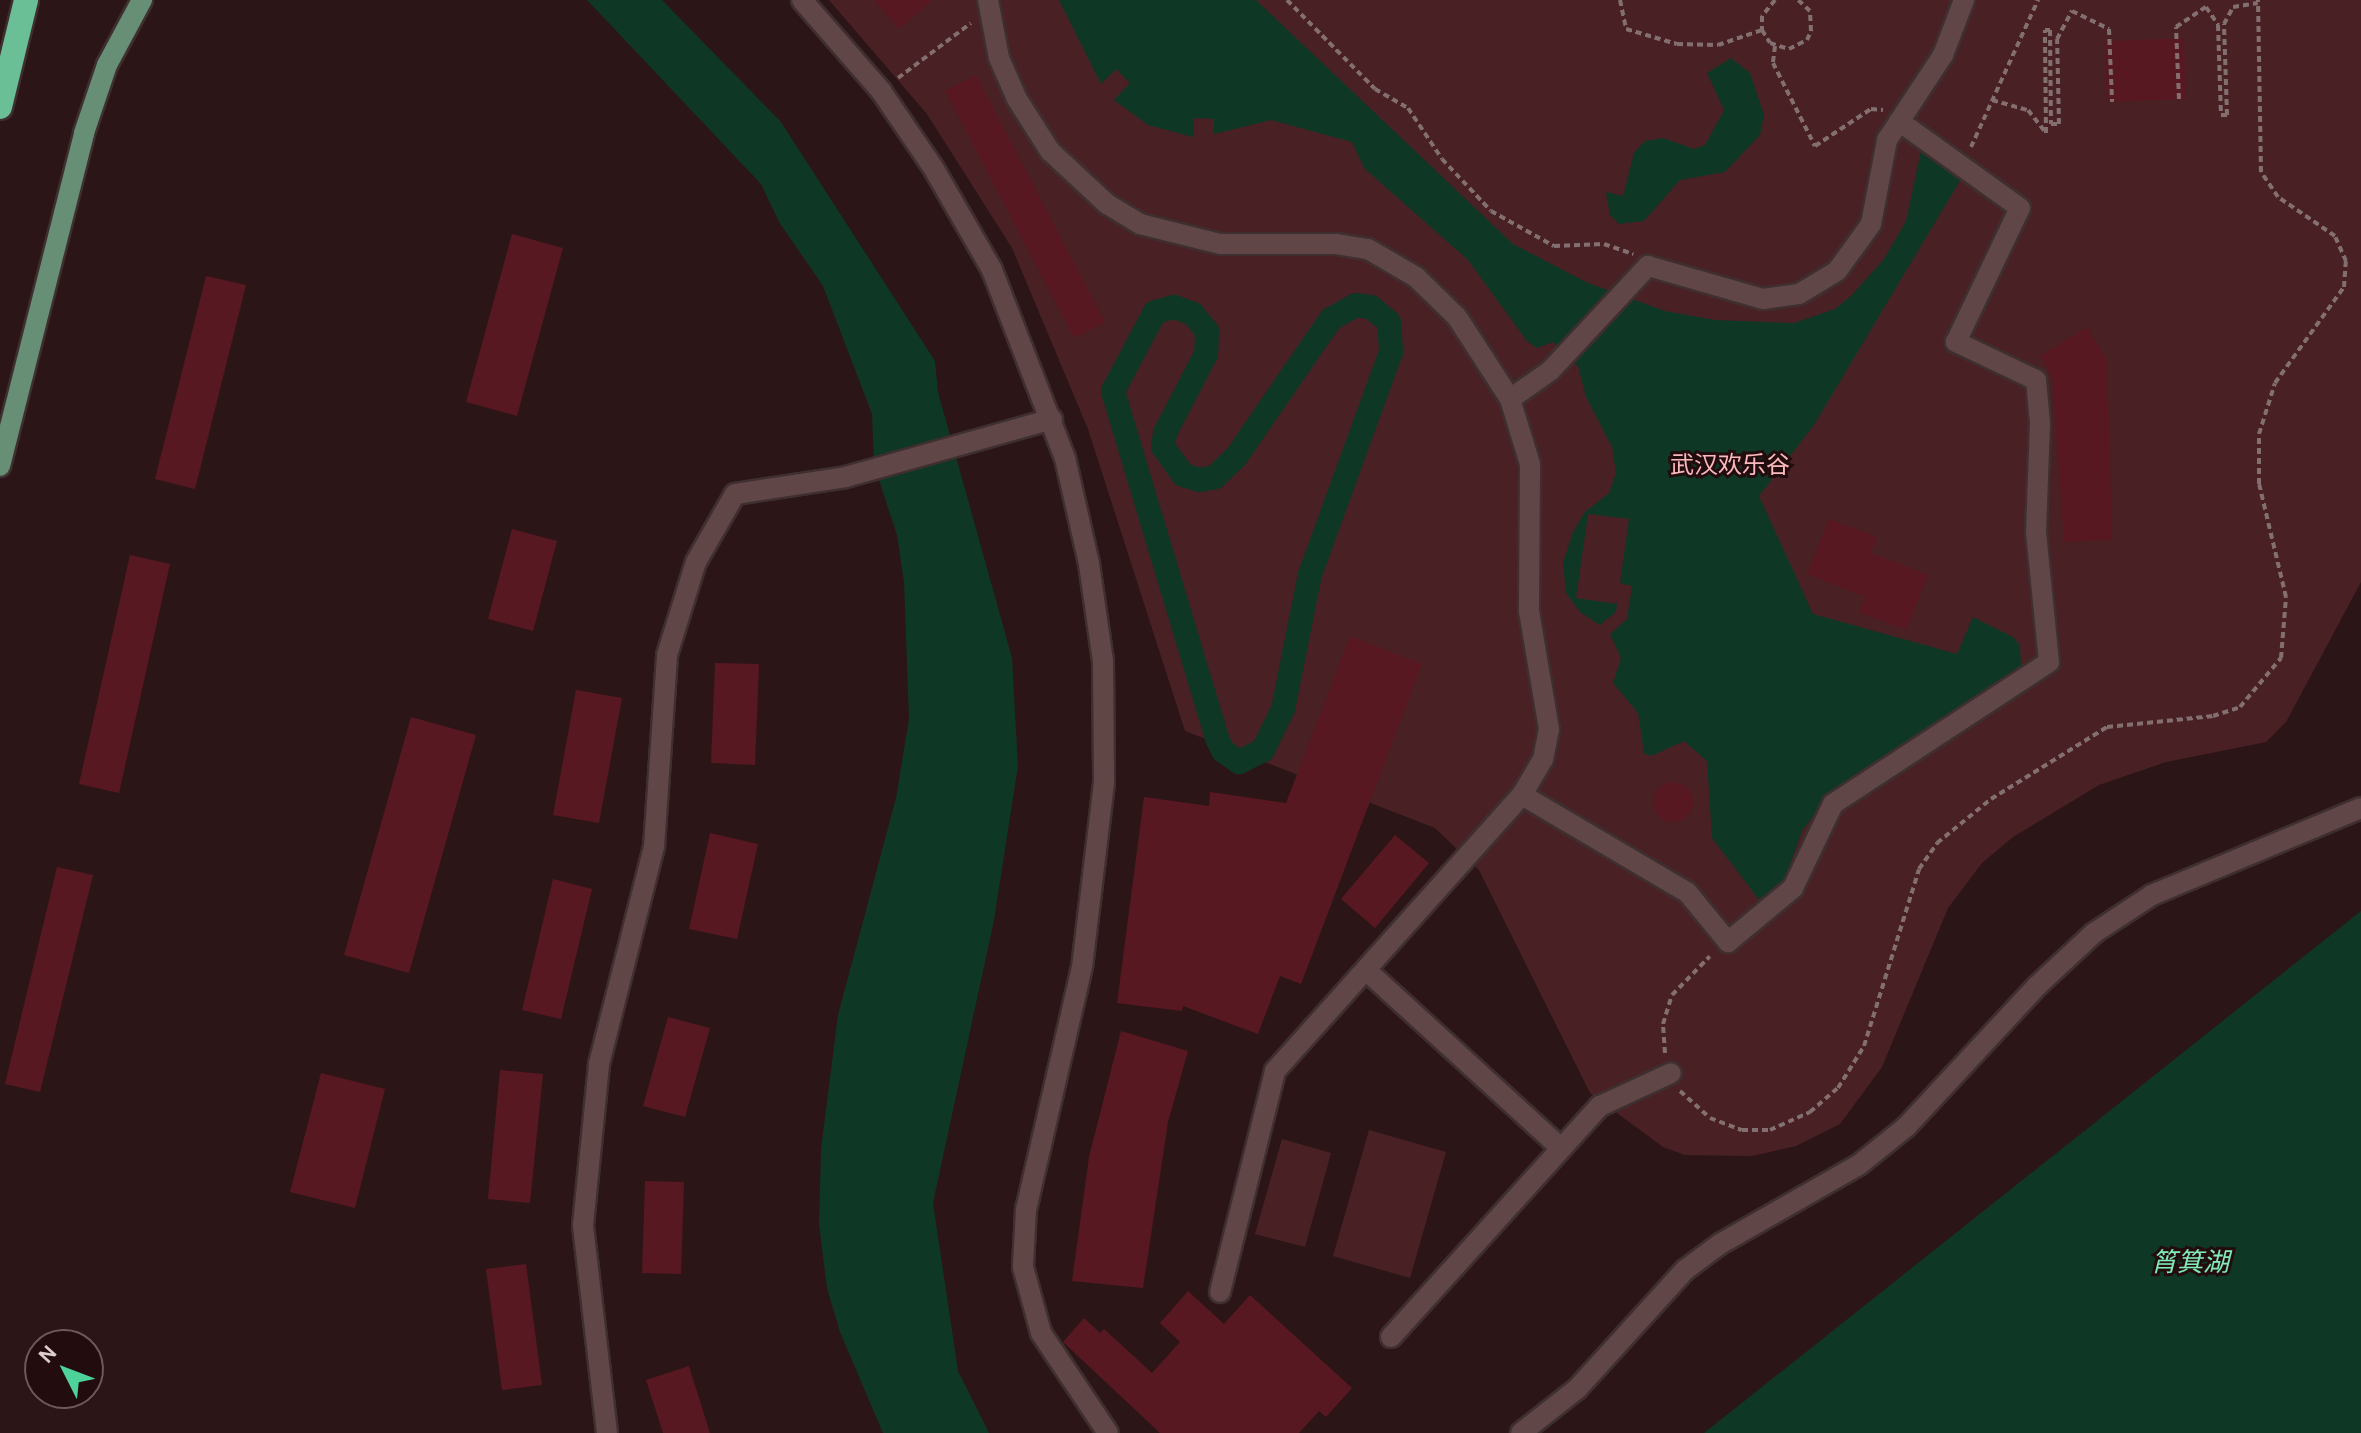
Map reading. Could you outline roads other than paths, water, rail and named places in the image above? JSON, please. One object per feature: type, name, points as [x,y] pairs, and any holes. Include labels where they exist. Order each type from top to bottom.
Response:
[{"type":"highway","points":[[0,107],[26,0]]},
{"type":"main road","points":[[0,466],[84,133],[107,65],[142,0]]},
{"type":"street","points":[[802,0],[881,91],[934,169],[992,270],[1052,419],[1098,611],[1106,712],[1104,783],[1082,967],[1026,1209],[1023,1267],[1041,1333],[1108,1433]]},
{"type":"street","points":[[1510,399],[1559,362],[1642,273],[1763,299],[1819,285],[1853,253],[1871,224],[1887,140],[1943,55],[1964,0]]},
{"type":"street","points":[[988,5],[1003,70],[1042,140],[1107,204],[1140,224],[1220,244],[1336,244],[1382,255],[1416,277],[1457,317],[1510,399],[1530,464],[1529,611],[1549,729],[1543,759],[1522,795],[1275,1071],[1220,1292]]},
{"type":"street","points":[[1522,795],[1687,892],[1728,942],[1793,888],[1833,804],[2049,662],[2036,532],[2040,423],[2036,380],[1956,342],[2020,208],[1899,121]]},
{"type":"street","points":[[607,1433],[583,1225],[599,1064],[654,847],[667,655],[696,562],[735,494],[846,477],[1052,419]]},
{"type":"street","points":[[1521,1433],[1577,1389],[1685,1270],[1720,1244],[1860,1164],[1906,1127],[2037,986],[2094,933],[2152,895],[2358,809]]},
{"type":"street","points":[[1366,970],[1561,1148]]},
{"type":"street","points":[[1391,1337],[1600,1106],[1671,1073]]},
{"type":"water","points":[[587,0],[662,0],[781,122],[935,361],[938,392],[1012,658],[1018,766],[994,920],[933,1203],[958,1371],[989,1433],[883,1433],[840,1332],[827,1288],[819,1224],[821,1149],[838,1015],[896,798],[909,719],[904,582],[897,535],[874,465],[872,414],[823,286],[779,222],[761,184]]},
{"type":"water","points":[[1059,0],[1256,0],[1513,244],[1588,283],[1665,311],[1715,320],[1794,323],[1835,309],[1851,296],[1884,259],[1906,221],[1921,151],[1961,179],[1814,425],[1759,496],[1813,614],[1957,654],[1973,617],[2013,637],[2020,645],[2021,667],[1831,792],[1802,831],[1784,881],[1760,901],[1712,838],[1707,761],[1684,741],[1651,756],[1644,753],[1638,713],[1613,683],[1621,658],[1610,634],[1627,619],[1632,586],[1620,583],[1629,519],[1588,514],[1576,598],[1617,604],[1616,612],[1600,625],[1580,612],[1566,593],[1563,563],[1573,532],[1584,513],[1609,493],[1616,473],[1612,447],[1586,397],[1578,366],[1553,342],[1537,348],[1527,341],[1468,260],[1364,168],[1352,142],[1271,120],[1214,134],[1214,119],[1194,118],[1193,137],[1148,125],[1114,100],[1130,83],[1116,69],[1101,84]]},
{"type":"water","points":[[1731,58],[1750,73],[1764,115],[1760,135],[1725,172],[1680,180],[1644,221],[1619,224],[1610,215],[1606,192],[1623,196],[1634,153],[1645,141],[1663,138],[1694,149],[1705,145],[1724,110],[1707,73]]},
{"type":"water","name":"筲箕湖","points":[[2361,911],[2361,1433],[1704,1433]]},
{"type":"waterway","points":[[1356,305],[1371,307],[1389,322],[1391,352],[1310,574],[1283,709],[1263,750],[1239,762],[1223,751],[1217,738],[1113,391],[1155,312],[1174,307],[1193,314],[1207,331],[1206,354],[1165,433],[1163,447],[1183,475],[1200,480],[1215,477],[1236,457],[1331,319],[1356,305]]},
{"type":"park label","name":"武汉欢乐谷","points":[[1730,466]]}]
